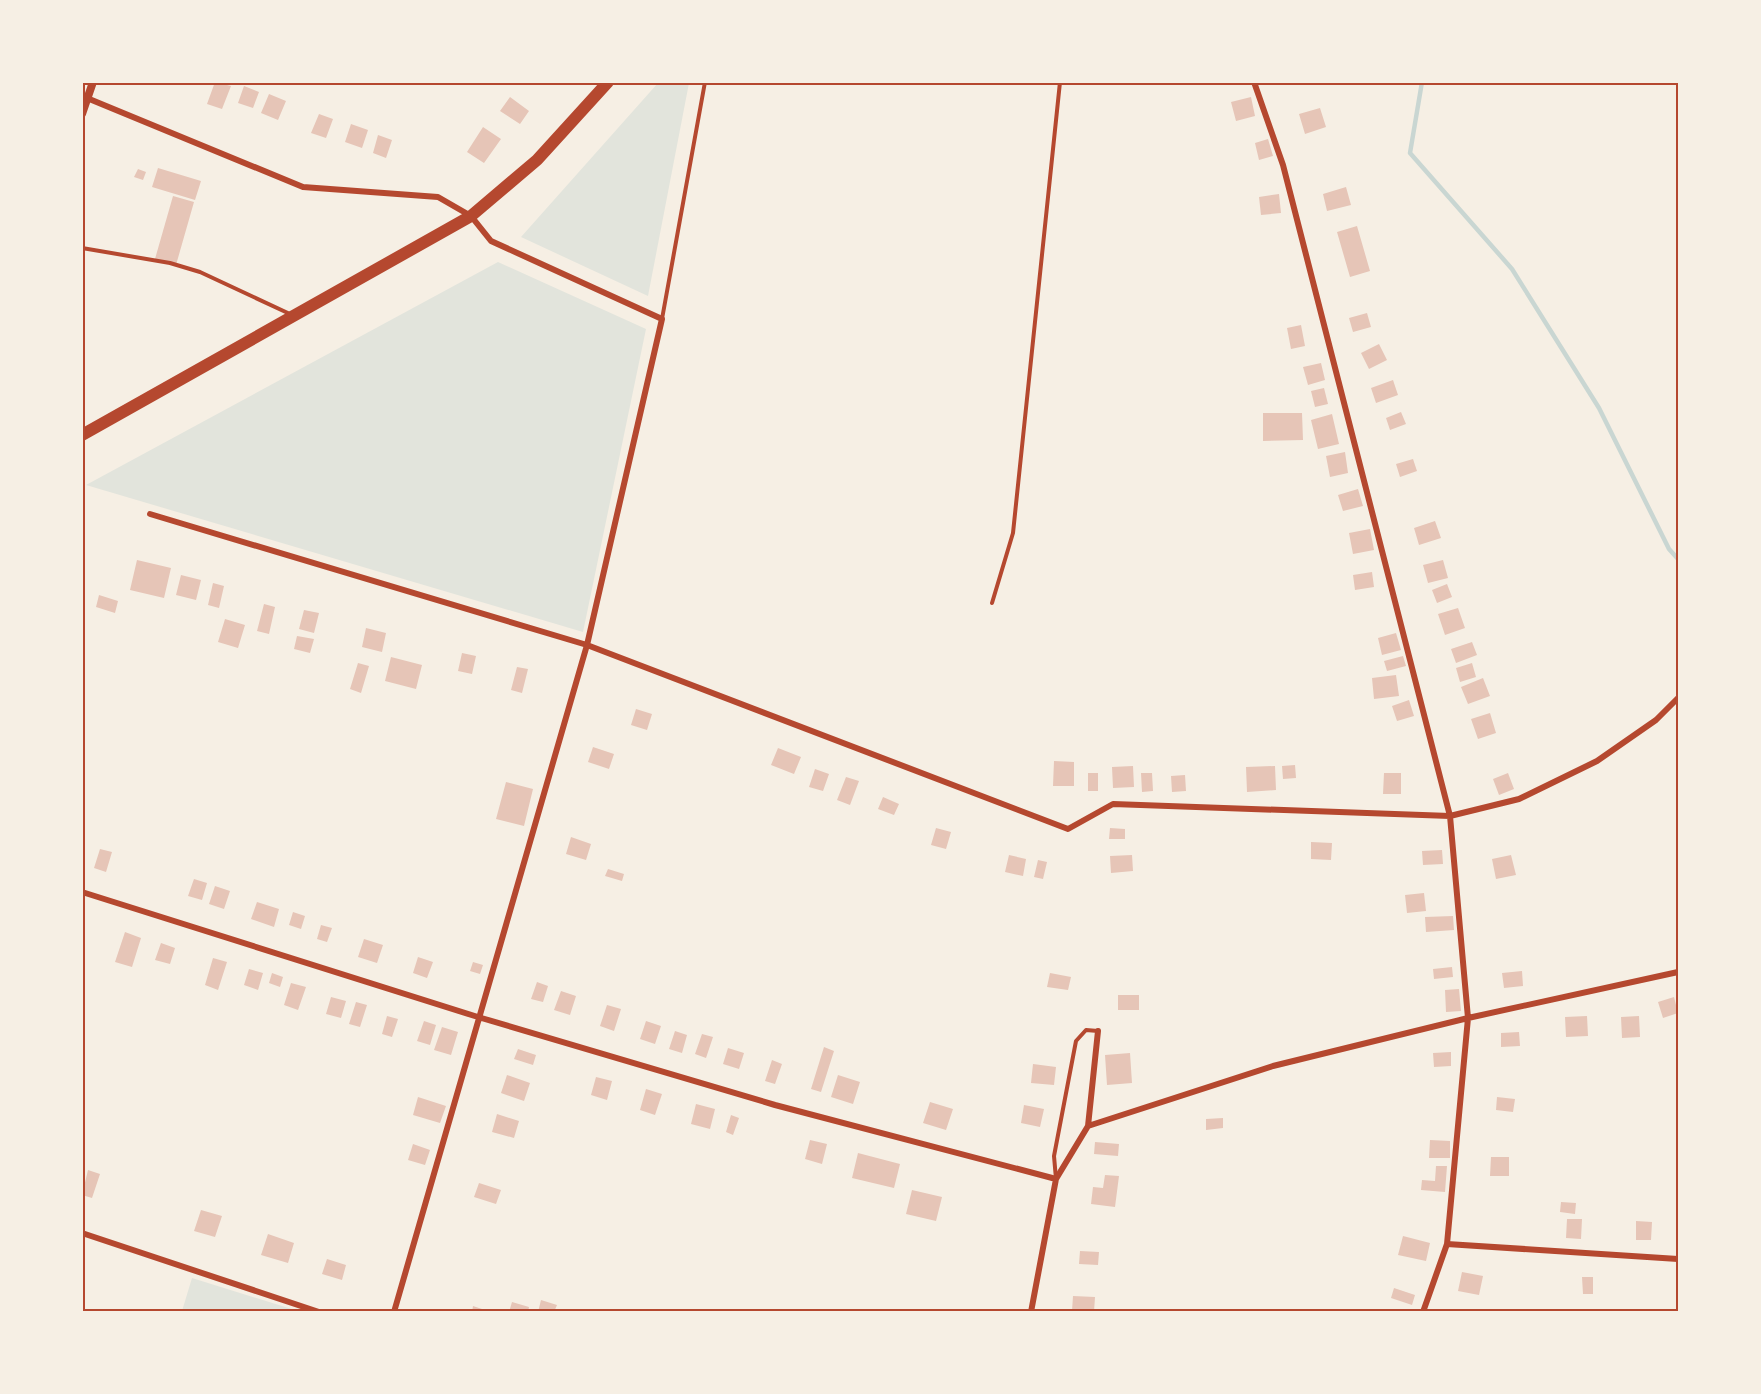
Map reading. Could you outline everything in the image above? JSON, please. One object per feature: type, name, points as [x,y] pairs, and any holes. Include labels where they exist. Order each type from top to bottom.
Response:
[{"type":"highway","points":[[82,435],[253,337],[296,317],[471,216],[537,160],[608,82]]},
{"type":"street","points":[[82,114],[85,97],[93,82]]},
{"type":"street","points":[[1254,82],[1283,165],[1450,816],[1468,1018],[1446,1244],[1423,1311]]},
{"type":"street","points":[[85,97],[303,187],[438,197],[471,216],[491,241],[662,319],[587,645],[394,1311]]},
{"type":"street","points":[[150,514],[587,645],[1068,829],[1113,804],[1450,816],[1519,799],[1597,761],[1656,720],[1678,698]]},
{"type":"street","points":[[82,892],[478,1017],[775,1105],[1056,1179]]},
{"type":"street","points":[[1088,1125],[1273,1066],[1468,1018],[1678,972]]},
{"type":"street","points":[[1031,1311],[1056,1179],[1088,1125],[1098,1031]]},
{"type":"street","points":[[82,1233],[319,1311]]},
{"type":"street","points":[[1446,1244],[1678,1259]]},
{"type":"lane","points":[[662,319],[705,82]]},
{"type":"lane","points":[[992,603],[1013,533],[1060,82]]},
{"type":"lane","points":[[82,248],[170,263],[200,272],[296,317]]},
{"type":"lane","points":[[1056,1179],[1054,1156],[1076,1041],[1086,1030],[1098,1031]]},
{"type":"shaded area","points":[[658,83],[689,83],[648,296],[521,237]]},
{"type":"shaded area","points":[[498,262],[646,329],[583,632],[86,485]]},
{"type":"shaded area","points":[[192,1278],[298,1311],[182,1311]]},
{"type":"building","points":[[215,82],[231,86],[222,109],[207,104]]},
{"type":"building","points":[[244,86],[259,92],[253,108],[238,103]]},
{"type":"building","points":[[269,94],[286,101],[278,120],[261,113]]},
{"type":"building","points":[[510,97],[529,111],[520,124],[500,111]]},
{"type":"building","points":[[1251,97],[1255,116],[1236,121],[1231,102]]},
{"type":"building","points":[[1320,108],[1326,127],[1305,134],[1299,114]]},
{"type":"building","points":[[319,114],[333,119],[326,138],[311,133]]},
{"type":"building","points":[[351,124],[368,130],[362,148],[345,142]]},
{"type":"building","points":[[483,127],[501,139],[484,163],[467,152]]},
{"type":"building","points":[[378,135],[392,140],[386,158],[373,153]]},
{"type":"building","points":[[1268,139],[1273,156],[1259,160],[1255,143]]},
{"type":"building","points":[[158,168],[201,181],[195,200],[152,187]]},
{"type":"building","points":[[138,169],[146,172],[143,180],[134,177]]},
{"type":"building","points":[[1346,187],[1351,205],[1327,211],[1323,194]]},
{"type":"building","points":[[1279,194],[1281,213],[1261,215],[1259,197]]},
{"type":"building","points":[[173,196],[194,202],[176,265],[155,259]]},
{"type":"building","points":[[1357,226],[1370,271],[1350,277],[1337,232]]},
{"type":"building","points":[[1367,313],[1371,327],[1353,332],[1349,318]]},
{"type":"building","points":[[1301,325],[1305,346],[1291,349],[1287,328]]},
{"type":"building","points":[[1379,344],[1387,360],[1369,369],[1361,353]]},
{"type":"building","points":[[1321,363],[1325,380],[1308,385],[1303,367]]},
{"type":"building","points":[[1393,380],[1398,395],[1376,403],[1371,388]]},
{"type":"building","points":[[1324,388],[1328,404],[1315,407],[1311,391]]},
{"type":"building","points":[[1401,412],[1406,424],[1390,430],[1386,418]]},
{"type":"building","points":[[1263,413],[1302,413],[1303,440],[1263,441]]},
{"type":"building","points":[[1332,414],[1339,444],[1318,449],[1311,420]]},
{"type":"building","points":[[1345,452],[1348,473],[1330,477],[1326,456]]},
{"type":"building","points":[[1413,459],[1417,471],[1400,477],[1396,464]]},
{"type":"building","points":[[1358,489],[1363,506],[1343,511],[1338,495]]},
{"type":"building","points":[[1435,521],[1441,538],[1419,545],[1414,528]]},
{"type":"building","points":[[1370,529],[1374,550],[1353,554],[1349,533]]},
{"type":"building","points":[[137,560],[171,568],[164,598],[130,590]]},
{"type":"building","points":[[1443,560],[1448,578],[1428,583],[1423,565]]},
{"type":"building","points":[[1372,572],[1374,587],[1355,590],[1353,575]]},
{"type":"building","points":[[181,575],[201,580],[196,600],[176,595]]},
{"type":"building","points":[[213,583],[224,586],[219,608],[208,605]]},
{"type":"building","points":[[1447,584],[1452,597],[1437,603],[1432,590]]},
{"type":"building","points":[[99,595],[118,601],[115,613],[96,607]]},
{"type":"building","points":[[264,604],[275,607],[269,634],[257,631]]},
{"type":"building","points":[[1458,608],[1465,628],[1445,635],[1438,614]]},
{"type":"building","points":[[304,610],[319,613],[314,633],[299,629]]},
{"type":"building","points":[[225,619],[245,625],[238,648],[218,642]]},
{"type":"building","points":[[366,628],[386,633],[382,652],[362,647]]},
{"type":"building","points":[[1396,633],[1401,650],[1382,655],[1378,638]]},
{"type":"building","points":[[297,636],[314,639],[310,653],[294,649]]},
{"type":"building","points":[[1472,642],[1477,655],[1456,663],[1451,649]]},
{"type":"building","points":[[462,653],[476,656],[472,674],[458,671]]},
{"type":"building","points":[[1403,656],[1406,666],[1387,671],[1384,661]]},
{"type":"building","points":[[391,657],[422,665],[416,689],[385,681]]},
{"type":"building","points":[[358,663],[369,666],[361,693],[350,689]]},
{"type":"building","points":[[1472,663],[1476,677],[1460,682],[1456,668]]},
{"type":"building","points":[[517,667],[528,669],[522,693],[511,690]]},
{"type":"building","points":[[1396,675],[1399,696],[1374,699],[1372,678]]},
{"type":"building","points":[[1483,678],[1490,696],[1468,704],[1461,687]]},
{"type":"building","points":[[1409,700],[1414,716],[1397,721],[1392,706]]},
{"type":"building","points":[[636,709],[652,714],[647,730],[631,725]]},
{"type":"building","points":[[1490,713],[1496,733],[1478,739],[1471,719]]},
{"type":"building","points":[[593,747],[614,754],[609,769],[588,762]]},
{"type":"building","points":[[778,748],[801,757],[794,774],[771,765]]},
{"type":"building","points":[[1054,761],[1074,762],[1074,786],[1053,786]]},
{"type":"building","points":[[1295,765],[1296,778],[1283,779],[1282,766]]},
{"type":"building","points":[[1133,766],[1134,787],[1113,788],[1112,767]]},
{"type":"building","points":[[1275,766],[1276,790],[1247,792],[1246,767]]},
{"type":"building","points":[[815,769],[829,774],[823,791],[809,787]]},
{"type":"building","points":[[1088,773],[1098,773],[1098,791],[1088,791]]},
{"type":"building","points":[[1141,773],[1152,773],[1153,791],[1142,792]]},
{"type":"building","points":[[1384,773],[1401,773],[1401,794],[1383,794]]},
{"type":"building","points":[[1508,773],[1514,789],[1499,795],[1493,779]]},
{"type":"building","points":[[1185,775],[1186,791],[1172,792],[1171,776]]},
{"type":"building","points":[[846,777],[859,781],[850,805],[837,800]]},
{"type":"building","points":[[506,782],[533,789],[524,826],[496,819]]},
{"type":"building","points":[[883,797],[899,804],[894,815],[878,809]]},
{"type":"building","points":[[936,828],[951,832],[946,849],[931,845]]},
{"type":"building","points":[[1110,828],[1125,829],[1125,839],[1109,839]]},
{"type":"building","points":[[571,837],[591,844],[586,860],[566,854]]},
{"type":"building","points":[[1311,842],[1332,843],[1331,860],[1311,859]]},
{"type":"building","points":[[100,849],[112,852],[106,872],[94,868]]},
{"type":"building","points":[[1442,850],[1443,864],[1423,865],[1422,851]]},
{"type":"building","points":[[1009,855],[1026,859],[1023,876],[1005,872]]},
{"type":"building","points":[[1132,855],[1133,871],[1111,873],[1110,856]]},
{"type":"building","points":[[1511,855],[1516,875],[1496,879],[1492,859]]},
{"type":"building","points":[[1038,860],[1047,862],[1043,879],[1034,877]]},
{"type":"building","points":[[608,869],[624,874],[622,881],[605,876]]},
{"type":"building","points":[[194,879],[207,883],[202,900],[188,896]]},
{"type":"building","points":[[215,886],[230,891],[224,909],[209,904]]},
{"type":"building","points":[[1424,893],[1426,911],[1407,913],[1405,895]]},
{"type":"building","points":[[257,902],[279,909],[274,927],[251,919]]},
{"type":"building","points":[[293,912],[305,916],[301,929],[289,925]]},
{"type":"building","points":[[1453,916],[1454,930],[1426,932],[1425,917]]},
{"type":"building","points":[[321,925],[332,928],[327,942],[317,939]]},
{"type":"building","points":[[125,932],[141,938],[132,967],[115,962]]},
{"type":"building","points":[[364,939],[383,945],[377,963],[358,957]]},
{"type":"building","points":[[161,943],[175,948],[170,964],[155,960]]},
{"type":"building","points":[[418,957],[433,962],[427,978],[413,973]]},
{"type":"building","points":[[213,958],[227,962],[218,990],[205,985]]},
{"type":"building","points":[[473,962],[483,965],[480,974],[470,971]]},
{"type":"building","points":[[1452,967],[1453,977],[1434,979],[1433,969]]},
{"type":"building","points":[[249,969],[263,973],[258,990],[244,985]]},
{"type":"building","points":[[1522,971],[1523,986],[1504,988],[1502,973]]},
{"type":"building","points":[[272,973],[283,977],[280,987],[269,983]]},
{"type":"building","points":[[1050,973],[1071,977],[1068,990],[1047,987]]},
{"type":"building","points":[[537,982],[548,986],[543,1002],[531,999]]},
{"type":"building","points":[[291,983],[306,987],[298,1010],[284,1005]]},
{"type":"building","points":[[1459,989],[1461,1011],[1446,1012],[1445,990]]},
{"type":"building","points":[[561,991],[576,996],[570,1015],[554,1010]]},
{"type":"building","points":[[1118,995],[1139,995],[1139,1010],[1118,1010]]},
{"type":"building","points":[[331,997],[346,1001],[341,1018],[326,1014]]},
{"type":"building","points":[[1674,997],[1678,1013],[1663,1018],[1658,1002]]},
{"type":"building","points":[[356,1002],[367,1005],[360,1027],[349,1024]]},
{"type":"building","points":[[607,1005],[621,1009],[614,1031],[600,1026]]},
{"type":"building","points":[[387,1016],[398,1019],[392,1037],[382,1034]]},
{"type":"building","points":[[1587,1016],[1588,1036],[1566,1037],[1565,1017]]},
{"type":"building","points":[[1639,1016],[1640,1037],[1622,1038],[1621,1017]]},
{"type":"building","points":[[424,1021],[436,1025],[430,1045],[417,1041]]},
{"type":"building","points":[[646,1021],[661,1026],[655,1044],[640,1039]]},
{"type":"building","points":[[442,1027],[458,1032],[451,1055],[434,1050]]},
{"type":"building","points":[[675,1031],[687,1035],[682,1053],[669,1049]]},
{"type":"building","points":[[1519,1032],[1520,1046],[1501,1047],[1501,1033]]},
{"type":"building","points":[[702,1034],[713,1037],[706,1058],[695,1054]]},
{"type":"building","points":[[824,1047],[834,1051],[821,1092],[811,1089]]},
{"type":"building","points":[[728,1048],[744,1053],[739,1069],[723,1064]]},
{"type":"building","points":[[518,1049],[536,1055],[533,1065],[514,1059]]},
{"type":"building","points":[[1451,1052],[1451,1066],[1434,1067],[1433,1053]]},
{"type":"building","points":[[1130,1053],[1132,1083],[1107,1085],[1105,1055]]},
{"type":"building","points":[[772,1060],[782,1064],[775,1084],[765,1081]]},
{"type":"building","points":[[1033,1064],[1056,1067],[1054,1085],[1031,1083]]},
{"type":"building","points":[[507,1075],[530,1083],[524,1101],[501,1093]]},
{"type":"building","points":[[838,1075],[860,1082],[853,1104],[831,1097]]},
{"type":"building","points":[[596,1077],[612,1081],[607,1100],[591,1095]]},
{"type":"building","points":[[646,1089],[662,1094],[655,1115],[640,1110]]},
{"type":"building","points":[[418,1097],[446,1106],[440,1123],[413,1115]]},
{"type":"building","points":[[1497,1097],[1515,1099],[1513,1112],[1496,1110]]},
{"type":"building","points":[[930,1102],[953,1109],[946,1130],[923,1123]]},
{"type":"building","points":[[696,1104],[715,1109],[710,1129],[691,1124]]},
{"type":"building","points":[[1024,1105],[1044,1109],[1040,1127],[1021,1123]]},
{"type":"building","points":[[497,1114],[519,1121],[514,1138],[492,1132]]},
{"type":"building","points":[[731,1115],[739,1118],[733,1135],[726,1132]]},
{"type":"building","points":[[1223,1118],[1223,1128],[1206,1130],[1206,1119]]},
{"type":"building","points":[[810,1140],[827,1144],[822,1164],[805,1159]]},
{"type":"building","points":[[1430,1140],[1450,1141],[1450,1158],[1429,1158]]},
{"type":"building","points":[[1095,1142],[1119,1144],[1118,1156],[1094,1154]]},
{"type":"building","points":[[413,1144],[430,1150],[425,1165],[408,1160]]},
{"type":"building","points":[[858,1153],[900,1164],[894,1188],[852,1178]]},
{"type":"building","points":[[1491,1157],[1509,1157],[1509,1176],[1490,1176]]},
{"type":"building","points":[[1436,1166],[1447,1166],[1445,1192],[1421,1190],[1422,1180],[1435,1181]]},
{"type":"building","points":[[88,1170],[100,1174],[92,1198],[82,1195]]},
{"type":"building","points":[[1105,1175],[1119,1176],[1115,1207],[1091,1204],[1093,1187],[1103,1188]]},
{"type":"building","points":[[479,1183],[501,1190],[496,1204],[474,1197]]},
{"type":"building","points":[[912,1190],[942,1197],[936,1221],[906,1214]]},
{"type":"building","points":[[1561,1202],[1576,1203],[1575,1214],[1560,1212]]},
{"type":"building","points":[[201,1210],[222,1216],[215,1237],[194,1231]]},
{"type":"building","points":[[1567,1219],[1582,1219],[1581,1239],[1566,1238]]},
{"type":"building","points":[[1636,1221],[1652,1222],[1651,1240],[1636,1240]]},
{"type":"building","points":[[268,1234],[294,1243],[288,1263],[261,1255]]},
{"type":"building","points":[[1403,1236],[1430,1243],[1426,1261],[1398,1255]]},
{"type":"building","points":[[1080,1251],[1099,1252],[1098,1265],[1079,1264]]},
{"type":"building","points":[[327,1259],[346,1265],[342,1280],[322,1274]]},
{"type":"building","points":[[1462,1272],[1483,1276],[1479,1295],[1458,1291]]},
{"type":"building","points":[[1582,1277],[1593,1277],[1593,1294],[1583,1294]]},
{"type":"building","points":[[1394,1288],[1415,1295],[1412,1305],[1391,1298]]},
{"type":"building","points":[[1073,1296],[1095,1297],[1094,1312],[1072,1311]]},
{"type":"building","points":[[541,1300],[557,1305],[554,1312],[538,1312]]},
{"type":"building","points":[[512,1302],[529,1307],[528,1312],[509,1312]]},
{"type":"building","points":[[473,1306],[488,1311],[472,1312]]},
{"type":"waterway","points":[[1422,82],[1410,153],[1512,269],[1599,408],[1669,549],[1678,559]]}]
